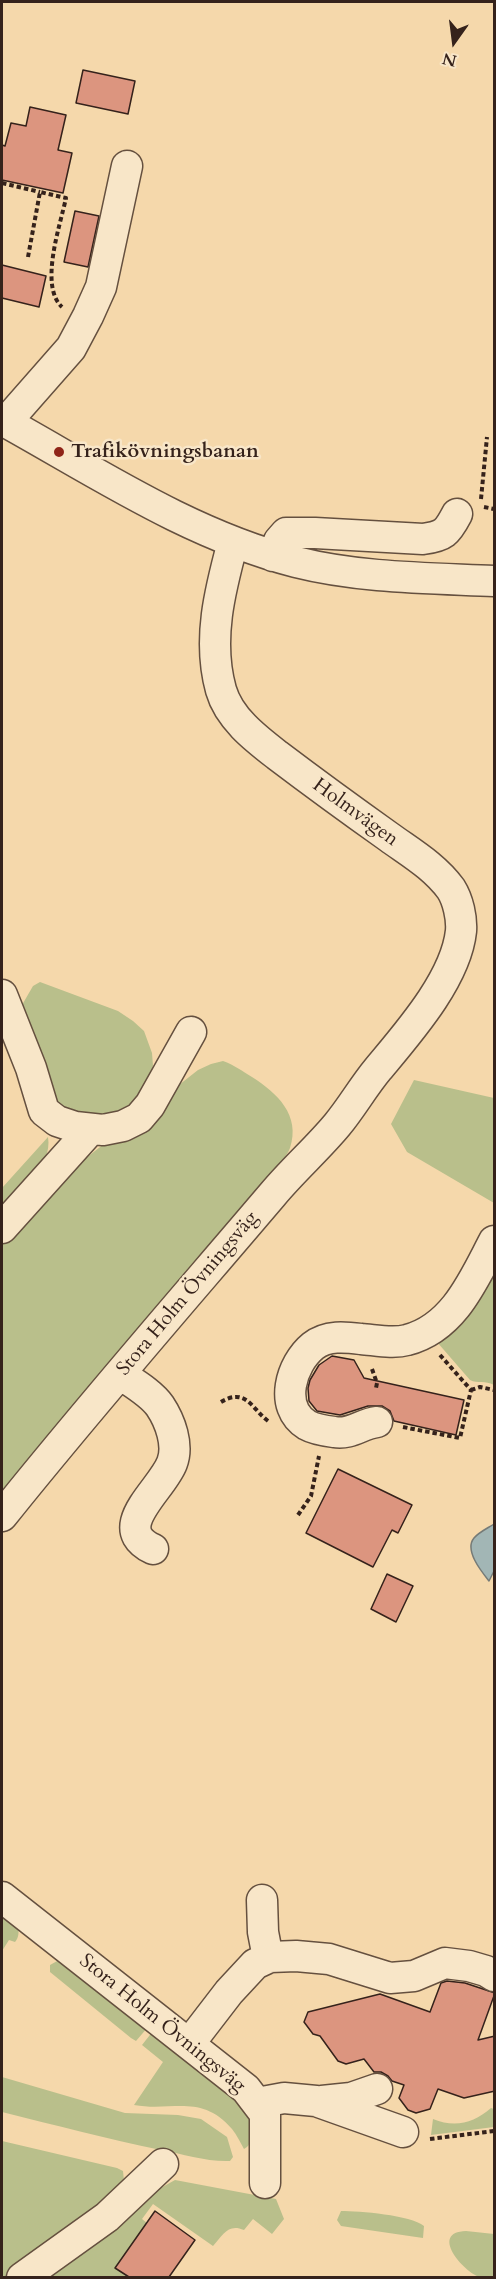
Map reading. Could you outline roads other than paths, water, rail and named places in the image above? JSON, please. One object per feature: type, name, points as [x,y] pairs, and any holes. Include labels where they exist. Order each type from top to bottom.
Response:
[{"type":"street","points":[[127,166],[100,287],[83,326],[71,348],[4,421],[188,522],[233,542],[273,556],[341,570],[495,581]]},
{"type":"street","points":[[273,556],[279,541],[286,533],[423,539],[438,537],[449,530],[457,514]]},
{"type":"street","name":"Holmvägen","points":[[233,542],[222,584],[214,631],[215,662],[222,693],[234,716],[256,739],[434,869],[453,892],[459,910],[462,926],[460,943],[446,978],[405,1036],[375,1073]]},
{"type":"street","points":[[2,995],[31,1068],[44,1111],[57,1121],[75,1127],[103,1130],[123,1126],[139,1118],[150,1106],[191,1032]]},
{"type":"street","name":"Stora Holm Övningsväg","points":[[2,1516],[291,1173],[337,1125],[375,1073]]},
{"type":"street","points":[[2,1228],[91,1129]]},
{"type":"street","points":[[377,1422],[347,1433],[312,1423],[292,1405],[290,1387],[297,1366],[313,1346],[327,1338],[405,1341],[422,1334],[457,1306],[495,1241]]},
{"type":"street","points":[[120,1374],[159,1405],[174,1440],[175,1450],[172,1464],[138,1516],[134,1528],[137,1538],[153,1549]]},
{"type":"street","name":"Stora Holm Övningsväg","points":[[2,1896],[246,2089],[265,2114],[265,2183]]},
{"type":"street","points":[[262,1900],[263,1932],[268,1958]]},
{"type":"street","points":[[189,2044],[229,1992],[255,1964],[268,1958],[296,1956],[329,1959],[390,1978],[414,1976],[445,1964],[469,1966],[495,1976]]},
{"type":"street","points":[[257,2103],[284,2098],[316,2101],[351,2098],[377,2089]]},
{"type":"street","points":[[316,2101],[403,2132]]},
{"type":"street","points":[[22,2277],[107,2217],[163,2164]]},
{"type":"place","name":"Trafikövningsbanan","points":[[59,452]]}]
